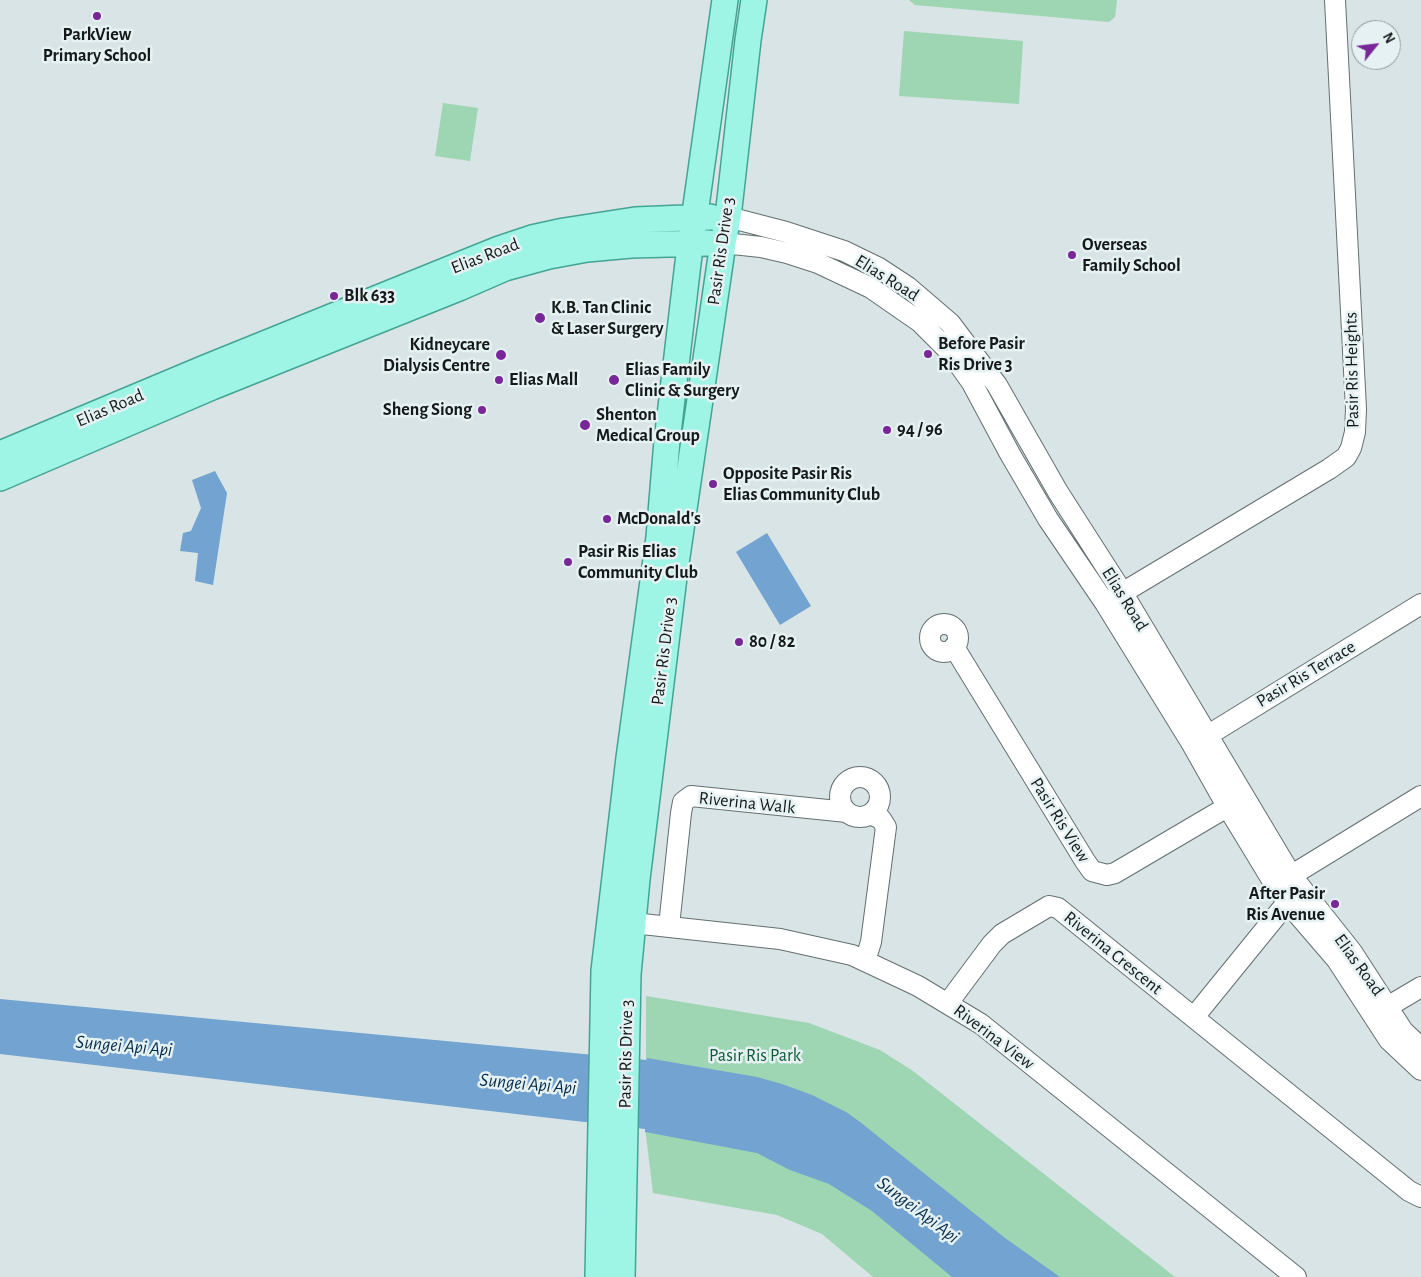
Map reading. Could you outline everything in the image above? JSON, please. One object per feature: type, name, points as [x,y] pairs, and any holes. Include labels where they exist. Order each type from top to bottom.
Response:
[{"type":"main road","name":"Pasir Ris Drive 3","points":[[598,1277],[599,1209],[629,758],[659,537],[667,441],[690,244],[696,217],[726,0]]},
{"type":"main road","name":"Pasir Ris Drive 3","points":[[622,1277],[623,1210],[616,972],[633,923],[662,667],[722,243],[728,217],[754,0]]},
{"type":"main road","name":"Elias Road","points":[[0,454],[196,372],[499,249],[532,238],[635,220],[728,217]]},
{"type":"main road","name":"Elias Road","points":[[0,478],[203,391],[505,268],[549,256],[587,249],[631,245],[722,243]]},
{"type":"street","name":"Pasir Ris Heights","points":[[1105,603],[1329,469],[1346,457],[1351,448],[1355,432],[1356,410],[1335,0]]},
{"type":"street","name":"Elias Road","points":[[728,217],[786,232],[844,251],[879,268],[908,286],[950,323],[996,385],[1058,492],[1122,592],[1200,740],[1235,802],[1289,888],[1337,960],[1381,1011],[1421,1048]]},
{"type":"street","name":"Elias Road","points":[[722,243],[761,248],[818,263],[870,288],[920,322],[950,352],[972,383],[1048,519],[1200,740]]},
{"type":"street","name":"Pasir Ris Terrace","points":[[1200,740],[1421,604]]},
{"type":"street","name":"Pasir Ris View","points":[[954,647],[1092,871],[1107,876],[1115,873],[1235,802]]},
{"type":"street","points":[[847,812],[840,800],[842,788],[852,778],[858,776],[866,777],[878,788],[880,795],[876,808],[870,814],[881,819],[886,827],[871,942],[865,961]]},
{"type":"street","name":"Riverina Walk","points":[[669,926],[680,812],[684,802],[692,796],[847,812],[859,817],[870,814]]},
{"type":"street","points":[[1194,1017],[1205,1006],[1289,888],[1421,796]]},
{"type":"street","name":"Riverina Crescent","points":[[948,1004],[992,944],[1002,934],[1049,906],[1058,908],[1409,1191],[1421,1197]]},
{"type":"street","name":"Riverina View","points":[[633,923],[780,939],[852,955],[918,986],[981,1024],[1296,1277]]},
{"type":"street","points":[[1381,1011],[1421,987]]},
{"type":"street","name":"Elias Road","points":[[1381,1011],[1389,1040],[1421,1070]]},
{"type":"green space","points":[[909,0],[1117,0],[1115,17],[1109,22],[915,5]]},
{"type":"green space","points":[[904,31],[1023,41],[1019,104],[899,96]]},
{"type":"green space","points":[[443,103],[478,108],[470,161],[435,156]]},
{"type":"green space","name":"Pasir Ris Park","points":[[646,996],[809,1023],[880,1050],[913,1071],[1175,1277],[1048,1277],[646,1061]]},
{"type":"green space","points":[[645,1127],[825,1165],[967,1277],[873,1277],[822,1234],[777,1215],[653,1193]]},
{"type":"water","points":[[215,471],[227,493],[213,585],[195,581],[198,553],[180,551],[183,533],[191,531],[201,508],[192,480]]},
{"type":"water","points":[[767,533],[811,606],[780,625],[736,552]]},
{"type":"water","name":"Sungei Api Api","points":[[0,999],[647,1060],[647,1058],[757,1077],[812,1095],[846,1112],[1005,1238],[1060,1277],[952,1277],[872,1211],[829,1184],[790,1170],[757,1153],[645,1132],[645,1129],[0,1054]]},
{"type":"place","name":"ParkView Primary School","points":[[97,16]]},
{"type":"place","name":"Overseas Family School","points":[[1072,255]]},
{"type":"place","name":"Blk 633","points":[[334,296]]},
{"type":"place","name":"K.B. Tan Clinic & Laser Surgery","points":[[540,318]]},
{"type":"place","name":"Before Pasir Ris Drive 3","points":[[928,354]]},
{"type":"place","name":"Kidneycare Dialysis Centre","points":[[501,355]]},
{"type":"place","name":"Elias Mall","points":[[499,380]]},
{"type":"place","name":"Elias Family Clinic & Surgery","points":[[614,380]]},
{"type":"place","name":"Sheng Siong","points":[[482,410]]},
{"type":"place","name":"Shenton Medical Group","points":[[585,425]]},
{"type":"place","name":"94 / 96","points":[[887,430]]},
{"type":"place","name":"Opposite Pasir Ris Elias Community Club","points":[[713,484]]},
{"type":"place","name":"McDonald's","points":[[607,519]]},
{"type":"place","name":"Pasir Ris Elias Community Club","points":[[568,562]]},
{"type":"place","name":"80 / 82","points":[[739,642]]},
{"type":"place","name":"After Pasir Ris Avenue","points":[[1335,904]]}]
